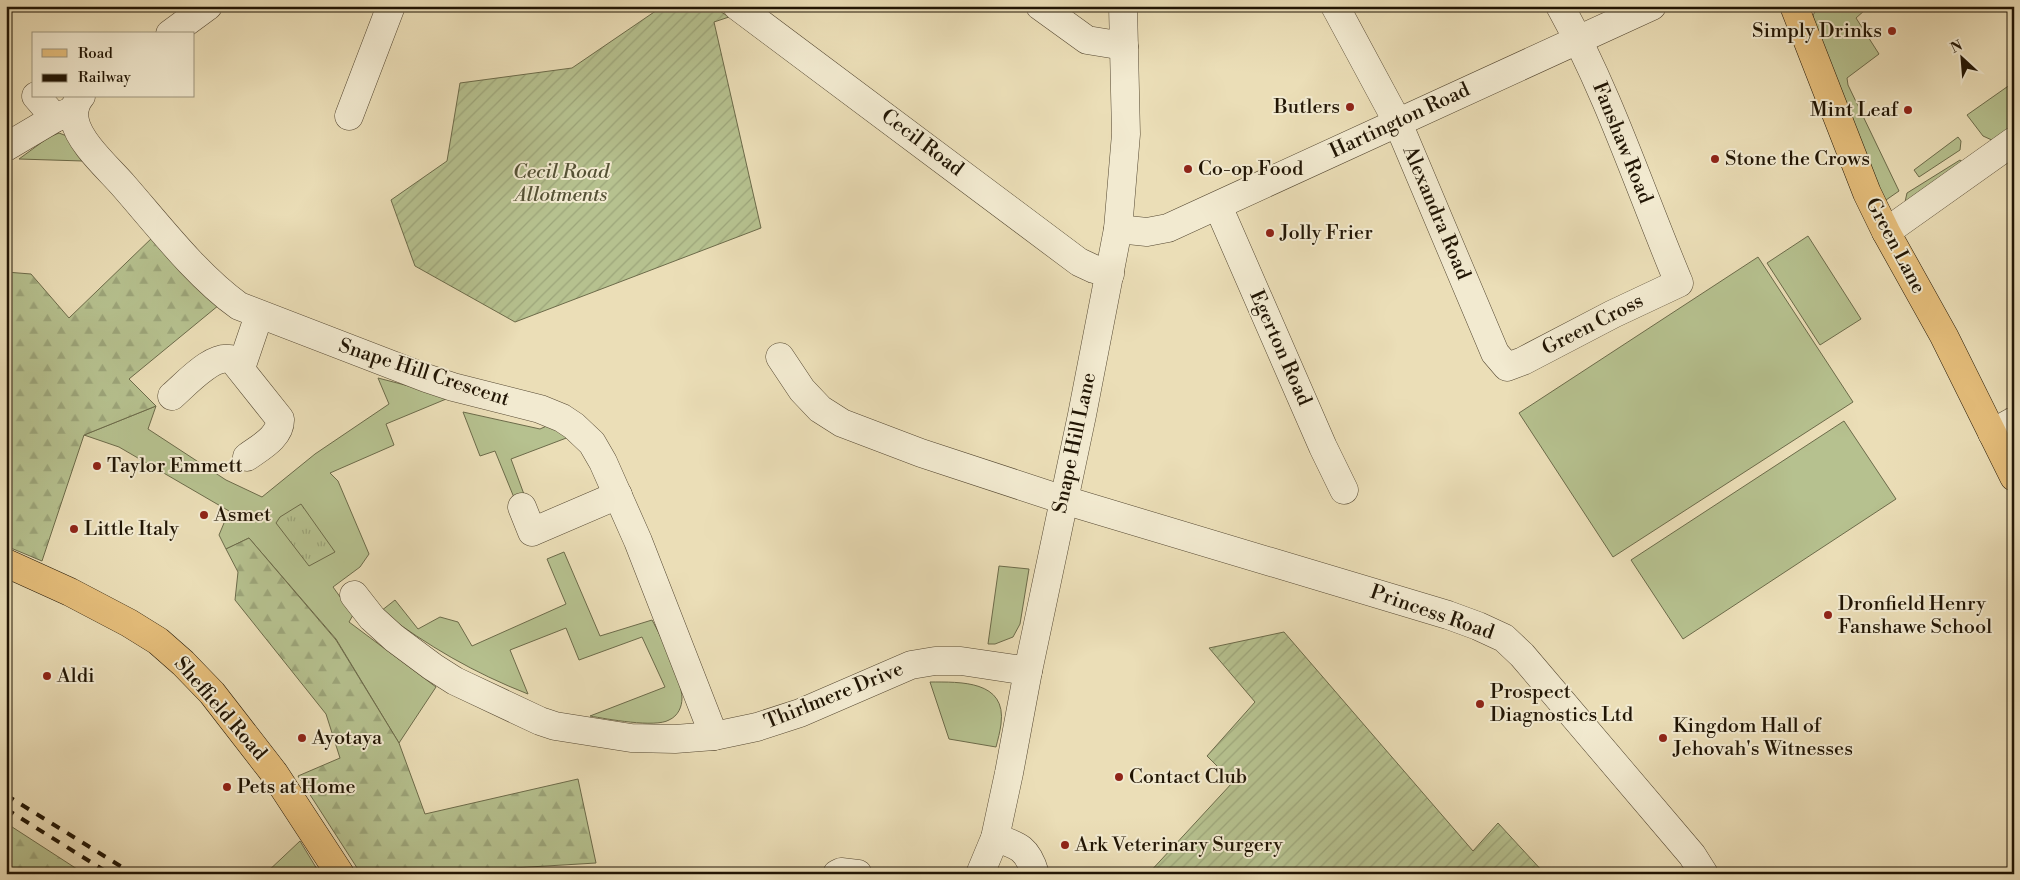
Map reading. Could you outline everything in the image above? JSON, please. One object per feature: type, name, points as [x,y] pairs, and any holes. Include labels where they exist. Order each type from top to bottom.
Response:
[{"type":"main road","name":"Green Lane","points":[[1794,6],[1867,193],[1886,232],[1944,336],[2003,427],[2014,477]]},
{"type":"main road","name":"Sheffield Road","points":[[6,563],[70,592],[129,623],[158,641],[183,663],[212,693],[274,773],[340,874]]},
{"type":"street","points":[[173,32],[208,6]]},
{"type":"street","points":[[349,116],[391,6]]},
{"type":"street","name":"Cecil Road","points":[[737,6],[1079,262],[1110,274]]},
{"type":"street","points":[[1040,6],[1087,40],[1124,46]]},
{"type":"street","name":"Snape Hill Lane","points":[[980,874],[995,838],[1009,773],[1118,229],[1126,134],[1123,6]]},
{"type":"street","name":"Alexandra Road","points":[[1335,6],[1398,122],[1495,354],[1506,367]]},
{"type":"street","name":"Fanshaw Road","points":[[1560,6],[1578,39],[1600,87],[1679,283]]},
{"type":"street","name":"Hartington Road","points":[[1118,229],[1159,231],[1218,206],[1652,6]]},
{"type":"street","points":[[42,98],[70,108]]},
{"type":"street","points":[[6,148],[70,108]]},
{"type":"street","name":"Snape Hill Crescent","points":[[70,108],[85,140],[172,242],[224,295],[239,306],[426,378],[562,418],[574,426],[592,443],[603,462],[638,541],[714,736]]},
{"type":"street","points":[[1886,232],[2014,141]]},
{"type":"street","name":"Egerton Road","points":[[1218,206],[1323,447],[1344,490]]},
{"type":"street","name":"Green Cross","points":[[1506,367],[1523,362],[1613,314],[1679,283]]},
{"type":"street","points":[[241,368],[260,315]]},
{"type":"street","points":[[172,396],[208,365],[227,357],[233,360],[280,420],[280,427],[275,434],[246,457]]},
{"type":"street","name":"Princess Road","points":[[780,357],[802,390],[820,409],[842,423],[921,453],[1064,500],[1448,615],[1504,638],[1528,662],[1692,856],[1704,874]]},
{"type":"street","points":[[522,506],[532,532],[618,495]]},
{"type":"street","name":"Thirlmere Drive","points":[[354,595],[372,618],[394,638],[433,667],[464,685],[540,721],[555,726],[631,738],[675,739],[714,736],[757,727],[800,713],[911,665],[935,660],[961,661],[1028,671]]},
{"type":"street","points":[[995,838],[1023,849],[1031,859],[1035,874]]},
{"type":"street","points":[[829,870],[858,874]]},
{"type":"green space","name":"Cecil Road Allotments","points":[[663,6],[712,6],[729,17],[714,22],[761,228],[515,322],[415,266],[391,200],[447,161],[460,83],[572,68]]},
{"type":"green space","points":[[1819,6],[1862,6],[1865,10],[1856,18],[1879,54],[1847,78],[1848,85],[1899,191],[1886,200],[1880,194],[1816,34],[1813,15]]},
{"type":"green space","points":[[2014,82],[2014,130],[1994,141],[1983,136],[1967,115]]},
{"type":"green space","points":[[59,133],[72,138],[83,161],[19,159],[49,137]]},
{"type":"green space","points":[[1958,137],[1961,141],[1960,150],[1919,177],[1914,170]]},
{"type":"green space","points":[[1960,160],[1964,163],[1905,202],[1907,193]]},
{"type":"green space","points":[[155,235],[219,305],[129,379],[156,406],[84,435],[42,561],[6,546],[6,272],[31,274],[69,318]]},
{"type":"green space","points":[[1808,236],[1861,319],[1820,345],[1767,263]]},
{"type":"green space","points":[[1758,257],[1853,402],[1613,557],[1519,413]]},
{"type":"green space","points":[[378,378],[451,397],[386,424],[394,445],[330,473],[338,481],[369,554],[360,567],[333,587],[353,615],[349,622],[436,687],[399,743],[336,639],[249,538],[226,549],[219,535],[229,511],[119,447],[84,435],[156,406],[148,429],[226,480],[262,497],[315,454],[389,404]]},
{"type":"green space","points":[[463,412],[540,429],[551,424],[569,437],[511,459],[525,497],[515,500],[495,451],[480,456]]},
{"type":"green space","points":[[1844,421],[1896,499],[1683,639],[1631,560]]},
{"type":"green space","points":[[301,504],[335,552],[309,566],[276,523],[280,517]]},
{"type":"green space","points":[[249,538],[336,640],[399,743],[425,814],[578,779],[596,863],[480,870],[479,874],[361,874],[298,776],[340,758],[326,714],[235,600],[238,572],[226,549]]},
{"type":"green space","points":[[564,552],[600,636],[652,620],[670,659],[681,690],[680,708],[677,714],[669,720],[642,723],[590,716],[665,687],[642,637],[579,660],[566,628],[510,650],[528,694],[452,658],[416,636],[381,611],[395,600],[418,629],[440,617],[458,622],[472,646],[566,604],[547,559]]},
{"type":"green space","points":[[999,566],[1029,569],[1020,624],[1013,637],[995,644],[988,644]]},
{"type":"green space","points":[[1284,632],[1473,851],[1498,823],[1545,874],[1148,874],[1233,782],[1207,756],[1255,702],[1209,648]]},
{"type":"green space","points":[[930,682],[955,682],[979,686],[989,691],[997,699],[1001,710],[1000,733],[996,747],[949,739]]},
{"type":"green space","points":[[6,823],[77,869],[85,874],[6,874]]},
{"type":"green space","points":[[300,841],[320,874],[265,874]]},
{"type":"railway","points":[[6,795],[133,874]]},
{"type":"railway","points":[[6,809],[110,874]]},
{"type":"place","name":"Simply Drinks","points":[[1892,31]]},
{"type":"place","name":"Butlers","points":[[1350,107]]},
{"type":"place","name":"Mint Leaf","points":[[1908,110]]},
{"type":"place","name":"Stone the Crows","points":[[1715,159]]},
{"type":"place","name":"Co-op Food","points":[[1188,169]]},
{"type":"place","name":"Jolly Frier","points":[[1270,233]]},
{"type":"place","name":"Taylor Emmett","points":[[97,466]]},
{"type":"place","name":"Asmet","points":[[204,515]]},
{"type":"place","name":"Little Italy","points":[[74,529]]},
{"type":"place","name":"Dronfield Henry Fanshawe School","points":[[1828,615]]},
{"type":"place","name":"Aldi","points":[[47,676]]},
{"type":"place","name":"Prospect Diagnostics Ltd","points":[[1480,704]]},
{"type":"place","name":"Ayotaya","points":[[302,738]]},
{"type":"place","name":"Kingdom Hall of Jehovah's Witnesses","points":[[1663,738]]},
{"type":"place","name":"Contact Club","points":[[1119,777]]},
{"type":"place","name":"Pets at Home","points":[[227,787]]},
{"type":"place","name":"Ark Veterinary Surgery","points":[[1065,845]]}]
